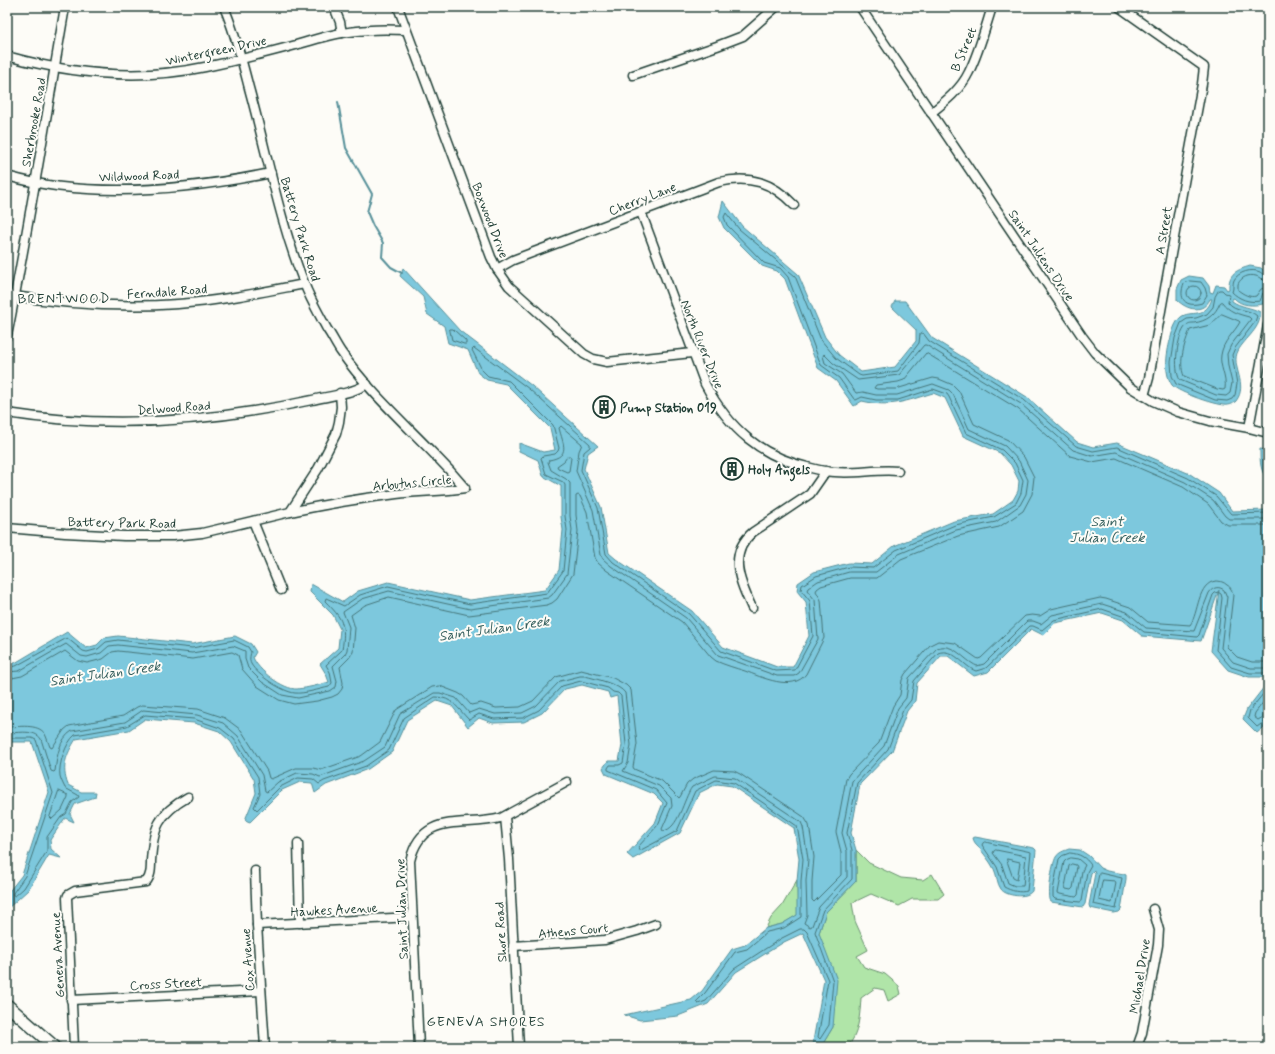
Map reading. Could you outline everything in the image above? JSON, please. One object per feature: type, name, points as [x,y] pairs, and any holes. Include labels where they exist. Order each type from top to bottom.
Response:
[{"type":"main road","points":[[7,1005],[55,1047]]},
{"type":"street","name":"Sherbrooke Road","points":[[7,336],[11,296],[35,183],[65,7]]},
{"type":"street","name":"Battery Park Road","points":[[224,7],[231,24],[241,59],[284,222],[304,284],[315,308],[340,351],[367,384]]},
{"type":"street","points":[[334,7],[340,22],[342,33]]},
{"type":"street","name":"Boxwood Drive","points":[[398,7],[491,257],[505,280],[519,296],[584,354],[593,359],[607,362],[692,353]]},
{"type":"street","points":[[633,75],[743,36],[776,7]]},
{"type":"street","name":"Saint Juliens Drive","points":[[860,7],[1082,336],[1095,353],[1130,387],[1153,401],[1178,412],[1210,421],[1268,433]]},
{"type":"street","name":"B Street","points":[[931,113],[951,96],[969,73],[992,7]]},
{"type":"street","name":"A Street","points":[[1119,7],[1204,67],[1154,355],[1144,396]]},
{"type":"street","name":"Wintergreen Drive","points":[[7,56],[54,67],[90,72],[142,74],[167,73],[204,68],[342,33],[369,30],[406,30]]},
{"type":"street","name":"Wildwood Road","points":[[7,176],[35,183],[102,190],[145,189],[205,184],[271,173]]},
{"type":"street","name":"Cherry Lane","points":[[497,269],[513,260],[719,182],[740,179],[750,179],[763,182],[772,186],[786,196],[794,205]]},
{"type":"street","name":"North River Drive","points":[[640,212],[692,353],[705,384],[712,397],[731,424],[756,445],[785,461],[826,471],[850,473],[880,470],[898,471]]},
{"type":"street","name":"Ferndale Road","points":[[11,296],[70,303],[121,306],[171,304],[206,301],[304,284]]},
{"type":"street","points":[[1249,428],[1268,325]]},
{"type":"street","points":[[290,512],[318,468],[336,434],[341,407],[340,393],[355,390],[367,384]]},
{"type":"street","name":"Arbutus Circle","points":[[290,512],[391,494],[447,491],[465,488],[367,384]]},
{"type":"street","name":"Delwood Road","points":[[7,413],[107,422],[197,419],[300,402],[340,393]]},
{"type":"street","points":[[752,608],[739,576],[738,554],[741,546],[753,532],[810,494],[826,471]]},
{"type":"street","name":"Battery Park Road","points":[[7,528],[65,533],[160,537],[202,533],[290,512]]},
{"type":"street","points":[[253,520],[281,590]]},
{"type":"street","name":"Saint Julian Drive","points":[[419,1047],[410,861],[412,852],[419,839],[432,828],[443,824],[490,821],[505,817],[566,782]]},
{"type":"street","name":"Geneva Avenue","points":[[74,1047],[68,895],[75,891],[146,882],[150,876],[154,838],[159,822],[167,811],[175,804],[188,797]]},
{"type":"street","name":"Shore Road","points":[[505,817],[509,859],[519,1047]]},
{"type":"street","points":[[298,843],[300,923]]},
{"type":"street","name":"Cox Avenue","points":[[254,871],[265,1047]]},
{"type":"street","name":"Michael Drive","points":[[1137,1047],[1142,1033],[1158,945],[1159,930],[1153,909]]},
{"type":"street","name":"Hawkes Avenue","points":[[257,925],[412,918]]},
{"type":"street","name":"Athens Court","points":[[513,946],[605,940],[624,936],[656,924]]},
{"type":"street","name":"Cross Street","points":[[72,1000],[261,991]]},
{"type":"green space","points":[[856,850],[869,863],[901,878],[923,880],[932,874],[944,894],[938,899],[912,899],[899,906],[871,894],[852,903],[855,921],[868,950],[857,956],[864,967],[885,974],[899,986],[901,994],[888,1001],[884,990],[875,988],[861,998],[856,1031],[847,1047],[821,1047],[833,1027],[819,933],[826,912],[856,881]]},
{"type":"green space","points":[[797,880],[798,915],[782,924],[766,928],[771,918],[782,906]]},
{"type":"water","name":"Saint Julian Creek","points":[[723,201],[742,226],[798,274],[825,337],[839,355],[861,372],[895,367],[916,341],[916,330],[892,307],[895,301],[905,301],[932,338],[1027,397],[1077,442],[1093,447],[1117,443],[1190,474],[1219,493],[1232,511],[1268,510],[1268,677],[1249,677],[1228,670],[1211,651],[1219,590],[1201,641],[1142,636],[1123,620],[1102,613],[1055,623],[1043,635],[1031,629],[988,672],[974,676],[948,656],[941,656],[917,683],[915,701],[907,711],[892,751],[860,784],[851,833],[856,850],[856,881],[826,912],[819,933],[837,980],[833,1027],[821,1047],[812,1047],[824,980],[803,933],[784,942],[736,972],[708,1004],[678,1016],[640,1020],[624,1015],[691,1000],[702,991],[732,949],[745,945],[766,928],[782,924],[797,915],[797,880],[799,859],[794,828],[732,786],[717,784],[699,793],[680,833],[633,859],[627,854],[655,823],[663,803],[654,794],[606,774],[603,768],[608,761],[619,761],[622,745],[617,696],[610,698],[608,692],[582,685],[565,689],[542,713],[524,722],[493,723],[479,718],[468,727],[452,706],[437,701],[407,720],[392,752],[368,769],[326,785],[315,793],[312,783],[300,782],[282,790],[250,822],[245,820],[256,793],[254,779],[231,742],[219,731],[194,723],[145,719],[129,730],[76,739],[67,756],[65,767],[66,779],[68,785],[81,792],[96,792],[95,797],[75,804],[70,814],[74,822],[65,818],[50,840],[51,849],[61,858],[49,855],[28,890],[7,909],[7,894],[22,875],[49,792],[32,742],[7,742],[7,664],[15,663],[67,632],[86,648],[97,645],[104,638],[118,636],[192,644],[235,636],[251,644],[256,652],[253,657],[260,668],[278,683],[297,689],[305,688],[329,682],[320,664],[338,648],[340,629],[333,615],[310,592],[311,584],[343,602],[358,591],[388,582],[470,600],[545,590],[559,570],[563,530],[561,517],[561,486],[543,476],[538,460],[519,451],[519,443],[543,452],[555,450],[550,428],[506,384],[487,380],[478,373],[468,350],[448,343],[444,326],[427,314],[423,297],[400,276],[403,268],[460,331],[532,386],[598,446],[588,453],[584,469],[601,507],[609,553],[692,611],[723,647],[777,667],[793,667],[809,636],[806,602],[797,591],[798,583],[814,572],[849,563],[872,564],[894,546],[954,521],[993,514],[1013,500],[1018,491],[1019,481],[1011,465],[1000,453],[963,436],[945,398],[933,393],[898,403],[882,404],[862,401],[854,406],[836,381],[818,368],[785,279],[777,271],[762,266],[724,228],[719,217]]},
{"type":"water","points":[[1250,266],[1261,268],[1268,274],[1267,293],[1263,304],[1247,305],[1240,303],[1234,298],[1232,299],[1235,303],[1260,312],[1260,318],[1256,328],[1241,346],[1236,357],[1241,388],[1236,401],[1229,405],[1216,404],[1175,388],[1169,380],[1167,374],[1168,349],[1171,335],[1178,320],[1182,316],[1205,310],[1209,306],[1212,299],[1210,299],[1207,304],[1199,309],[1185,306],[1177,300],[1177,289],[1181,280],[1189,276],[1203,278],[1209,286],[1210,292],[1213,293],[1216,285],[1224,286],[1227,290],[1229,289],[1230,279],[1234,273]]},
{"type":"water","points":[[1260,449],[1268,450],[1268,480],[1263,473],[1261,466]]},
{"type":"water","points":[[1268,682],[1268,724],[1257,733],[1243,719],[1247,709]]},
{"type":"water","points":[[975,837],[1034,848],[1036,850],[1032,891],[1026,895],[1016,896],[1003,891],[999,885],[995,871],[974,841],[973,838]]},
{"type":"water","points":[[1069,849],[1080,850],[1089,856],[1100,868],[1126,875],[1121,910],[1119,912],[1114,913],[1090,908],[1089,905],[1095,873],[1094,870],[1091,873],[1085,904],[1083,907],[1051,902],[1050,887],[1054,861],[1059,854]]},
{"type":"waterway","points":[[338,102],[346,148],[372,194],[367,212],[383,243],[382,257],[391,267],[402,273]]},
{"type":"place","name":"Pump Station 019","points":[[604,407]]},
{"type":"place","name":"Holy Angels","points":[[732,469]]},
{"type":"district","name":"BRENTWOOD","points":[[64,298]]},
{"type":"district","name":"GENEVA SHORES","points":[[486,1021]]}]
